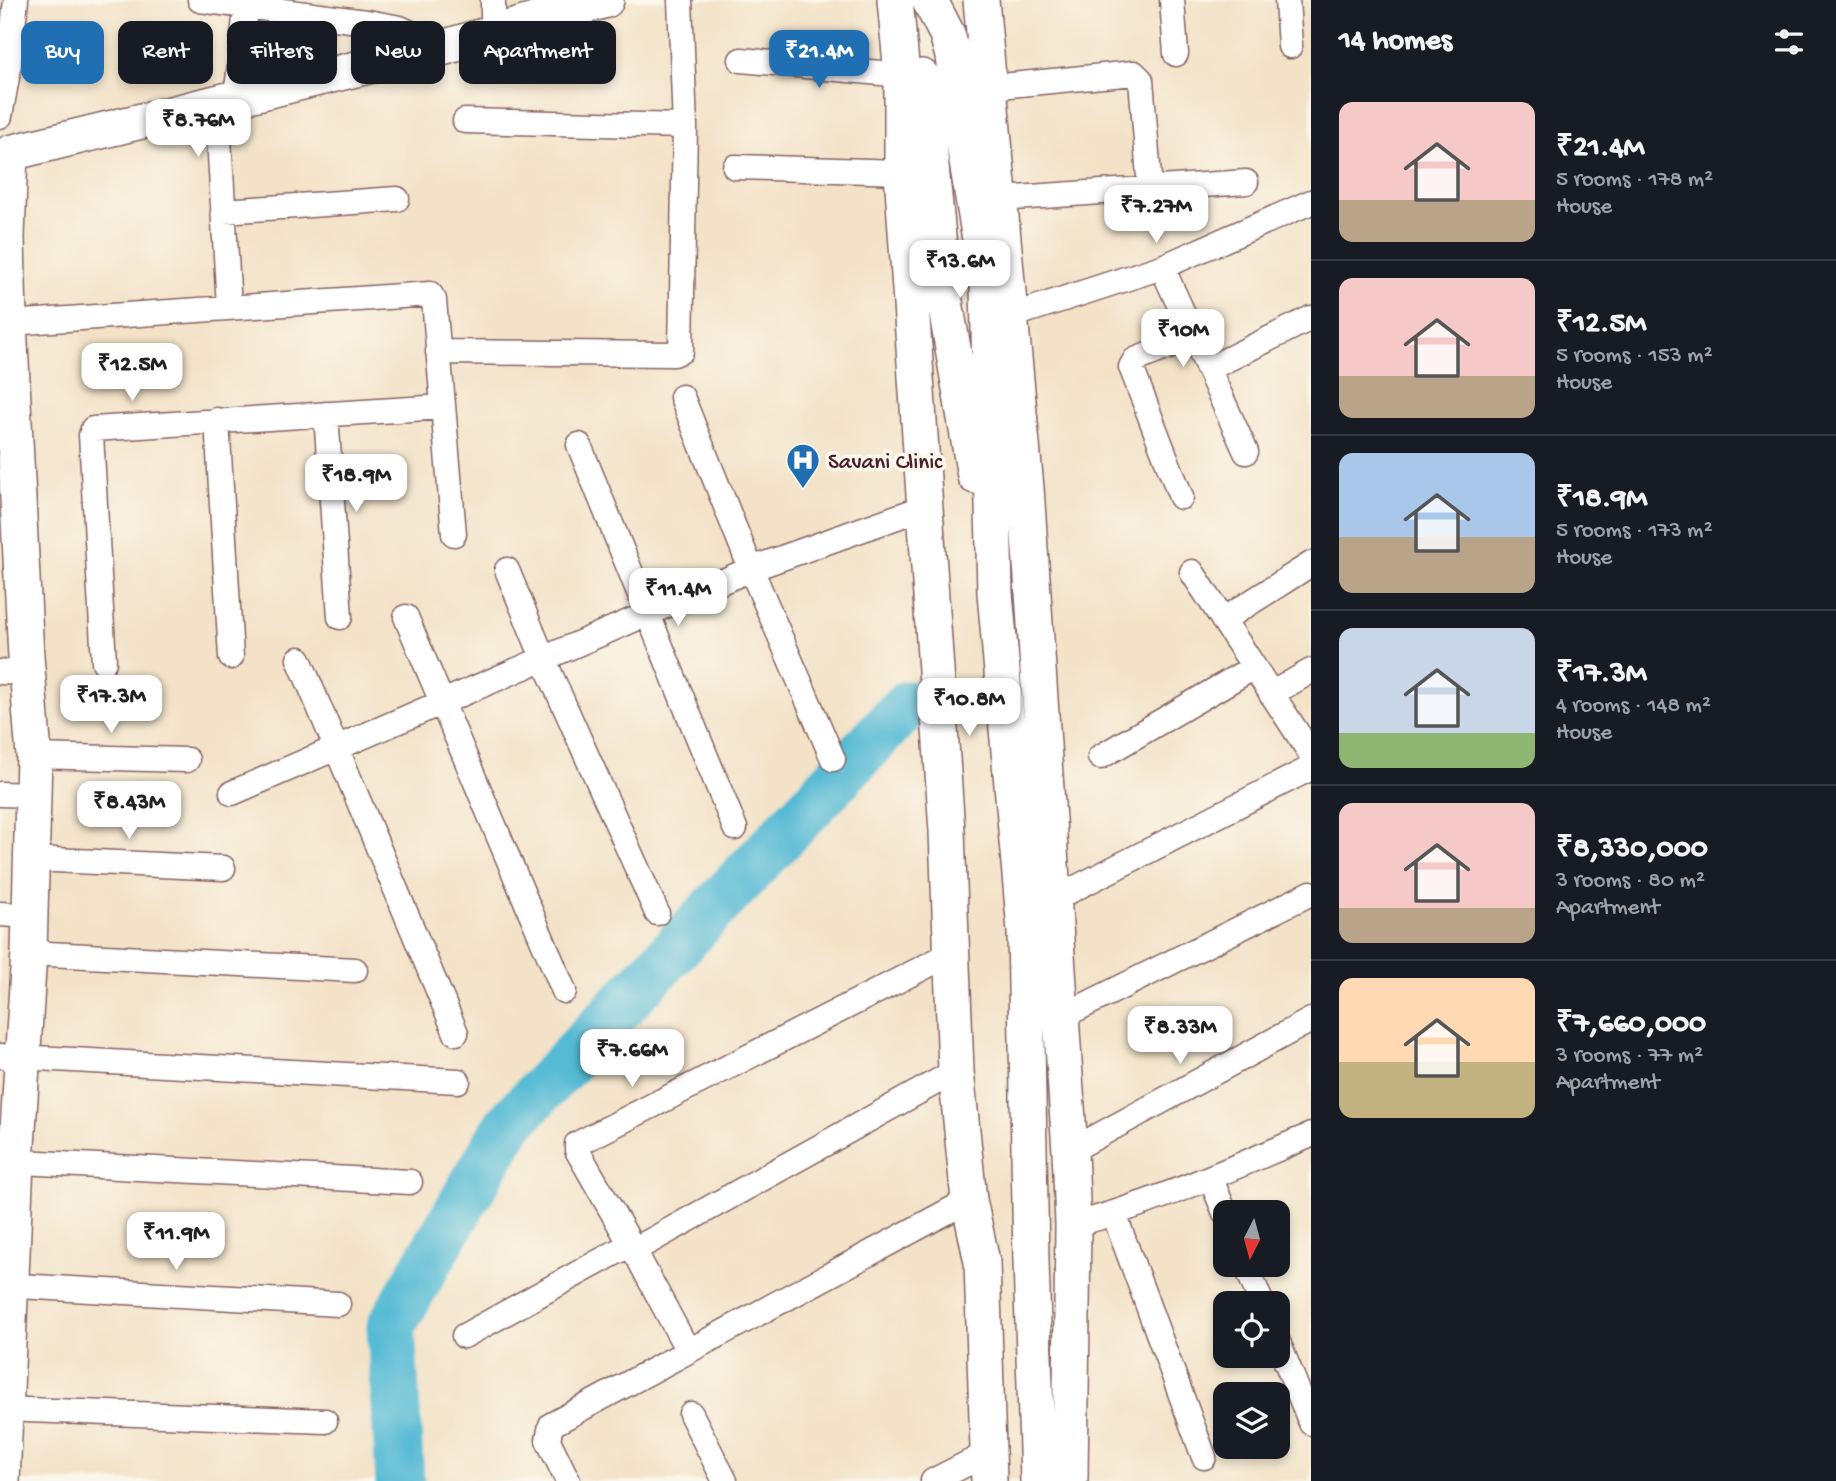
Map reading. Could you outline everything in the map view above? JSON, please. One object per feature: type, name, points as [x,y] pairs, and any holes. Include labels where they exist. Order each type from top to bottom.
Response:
[{"type":"main road","points":[[536,21],[606,0]]},
{"type":"main road","points":[[895,0],[902,75],[902,172],[947,831],[956,1071],[969,1200],[982,1262],[988,1468]]},
{"type":"main road","points":[[981,0],[1027,502],[1070,1151],[1073,1224],[1070,1481]]},
{"type":"main road","points":[[995,593],[944,296],[923,85],[922,57],[930,1],[947,34],[953,56],[961,126],[988,287],[995,593],[1026,931],[1031,1261],[1038,1481]]},
{"type":"main road","points":[[2,1481],[12,1057],[30,953],[15,915],[33,859],[17,795],[34,756],[14,673],[5,157],[351,70]]},
{"type":"main road","points":[[982,1262],[1073,1259]]},
{"type":"street","points":[[0,116],[16,0]]},
{"type":"street","points":[[200,0],[246,3],[357,21]]},
{"type":"street","points":[[492,21],[493,0]]},
{"type":"street","points":[[438,352],[674,354],[681,351],[685,126],[680,0]]},
{"type":"street","points":[[1172,0],[1176,54]]},
{"type":"street","points":[[1287,0],[1290,46]]},
{"type":"street","points":[[229,307],[223,211],[226,101],[246,3]]},
{"type":"street","points":[[741,60],[902,75]]},
{"type":"street","points":[[990,87],[1134,73],[1141,80],[1150,188]]},
{"type":"street","points":[[465,121],[685,126]]},
{"type":"street","points":[[735,167],[902,172]]},
{"type":"street","points":[[1000,199],[1246,182]]},
{"type":"street","points":[[223,211],[397,199]]},
{"type":"street","points":[[1011,316],[1162,267],[1311,202]]},
{"type":"street","points":[[1162,267],[1246,452]]},
{"type":"street","points":[[7,317],[430,294],[434,300],[454,534]]},
{"type":"street","points":[[1208,369],[1311,318]]},
{"type":"street","points":[[1181,497],[1131,367],[1135,360],[1194,337]]},
{"type":"street","points":[[682,397],[751,569],[833,759]]},
{"type":"street","points":[[104,662],[91,432],[96,428],[443,407]]},
{"type":"street","points":[[326,414],[340,617]]},
{"type":"street","points":[[217,420],[231,657]]},
{"type":"street","points":[[579,445],[735,828]]},
{"type":"street","points":[[233,793],[751,569],[925,507]]},
{"type":"street","points":[[1223,620],[1311,564]]},
{"type":"street","points":[[507,570],[543,658],[657,913]]},
{"type":"street","points":[[1192,572],[1311,754]]},
{"type":"street","points":[[406,617],[564,991]]},
{"type":"street","points":[[299,659],[457,1033]]},
{"type":"street","points":[[1100,757],[1254,667]]},
{"type":"street","points":[[1271,694],[1311,671]]},
{"type":"street","points":[[34,756],[187,760]]},
{"type":"street","points":[[1054,899],[1311,768]]},
{"type":"street","points":[[33,859],[223,868]]},
{"type":"street","points":[[1061,1017],[1311,893]]},
{"type":"street","points":[[30,953],[355,970]]},
{"type":"street","points":[[688,1351],[633,1247],[577,1150],[579,1142],[952,953]]},
{"type":"street","points":[[1070,1151],[1311,1020]]},
{"type":"street","points":[[12,1057],[458,1081]]},
{"type":"street","points":[[464,1336],[956,1071]]},
{"type":"street","points":[[1073,1224],[1114,1214],[1310,1139]]},
{"type":"street","points":[[8,1162],[410,1182]]},
{"type":"street","points":[[1211,1179],[1220,1200]]},
{"type":"street","points":[[568,1481],[548,1440],[551,1425],[969,1200]]},
{"type":"street","points":[[1114,1214],[1204,1457]]},
{"type":"street","points":[[5,1286],[338,1304]]},
{"type":"street","points":[[1289,1368],[1311,1423]]},
{"type":"street","points":[[3,1409],[325,1421]]},
{"type":"street","points":[[691,1414],[725,1481]]},
{"type":"street","points":[[933,1481],[988,1468]]},
{"type":"waterway","points":[[400,1481],[391,1326],[508,1125],[907,705]]},
{"type":"place","name":"Savani Clinic","points":[[803,490]]}]
